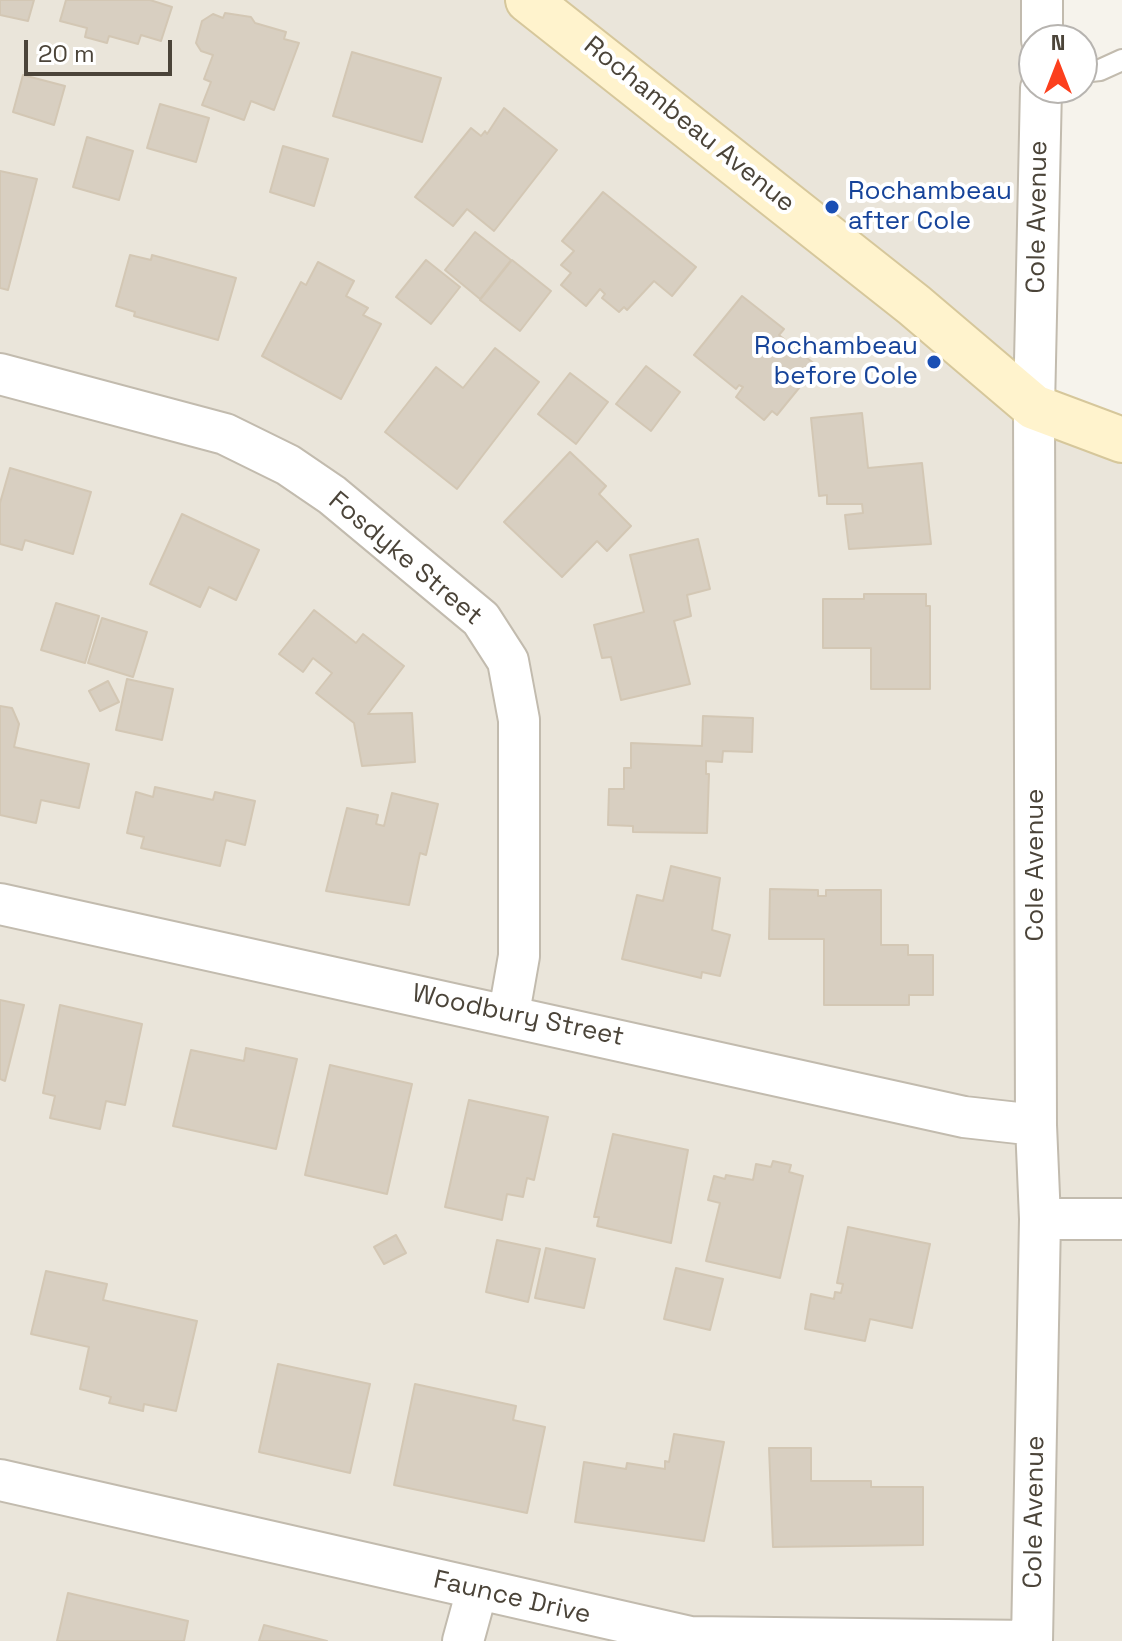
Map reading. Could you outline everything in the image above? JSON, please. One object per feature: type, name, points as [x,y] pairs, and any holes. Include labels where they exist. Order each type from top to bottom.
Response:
[{"type":"street","name":"Rochambeau Avenue","points":[[528,0],[928,316],[1034,407],[1122,440]]},
{"type":"street","points":[[1042,0],[1042,24]]},
{"type":"street","name":"Cole Avenue","points":[[1032,1641],[1040,1219],[1036,1125],[1034,407],[1041,104]]},
{"type":"street","name":"Fosdyke Street","points":[[0,374],[225,434],[288,465],[332,495],[481,619],[508,661],[519,720],[519,956],[509,1013]]},
{"type":"street","name":"Woodbury Street","points":[[0,904],[509,1013],[964,1117],[1036,1125]]},
{"type":"street","points":[[1040,1219],[1122,1219]]},
{"type":"street","name":"Faunce Drive","points":[[0,1480],[690,1637],[1032,1641]]},
{"type":"street","points":[[463,1641],[477,1590]]},
{"type":"lane","points":[[1098,70],[1122,60]]},
{"type":"shaded area","points":[[0,0],[1045,0],[1038,24],[1018,24],[1018,104],[1035,104],[1040,397],[1122,459],[1122,1641],[0,1641]]},
{"type":"building","points":[[0,0],[34,0],[28,21],[0,15]]},
{"type":"building","points":[[66,0],[150,0],[172,7],[161,41],[141,35],[138,44],[109,36],[107,43],[85,37],[87,28],[60,21]]},
{"type":"building","points":[[225,13],[251,17],[255,23],[286,32],[284,39],[299,43],[274,110],[251,101],[244,120],[202,105],[211,82],[204,79],[213,55],[201,51],[196,43],[202,21],[213,14],[223,18]]},
{"type":"building","points":[[352,52],[441,78],[422,142],[333,116]]},
{"type":"building","points":[[23,75],[65,86],[54,125],[13,112]]},
{"type":"building","points":[[160,104],[209,118],[196,162],[147,148]]},
{"type":"building","points":[[504,108],[557,150],[494,231],[467,209],[453,226],[415,197],[471,128],[481,136],[485,131],[487,134]]},
{"type":"building","points":[[87,137],[133,151],[119,200],[73,187]]},
{"type":"building","points":[[283,146],[328,159],[314,206],[270,192]]},
{"type":"building","points":[[0,171],[37,179],[8,290],[0,288]]},
{"type":"building","points":[[603,192],[696,267],[672,296],[654,281],[627,310],[624,307],[619,312],[602,298],[605,294],[600,289],[586,306],[561,285],[571,273],[561,265],[574,251],[562,241]]},
{"type":"building","points":[[475,232],[511,260],[480,299],[445,270]]},
{"type":"building","points":[[130,255],[151,260],[152,255],[236,278],[218,340],[134,316],[135,312],[116,306]]},
{"type":"building","points":[[426,260],[460,287],[431,324],[396,297]]},
{"type":"building","points":[[512,260],[551,291],[520,331],[480,300]]},
{"type":"building","points":[[318,262],[354,281],[346,296],[368,308],[363,315],[381,324],[341,399],[262,356],[301,282],[306,285]]},
{"type":"building","points":[[742,296],[784,329],[779,335],[817,366],[777,415],[772,411],[764,420],[736,397],[743,387],[739,385],[736,389],[694,355]]},
{"type":"building","points":[[495,348],[539,382],[457,489],[385,432],[436,367],[463,388]]},
{"type":"building","points":[[646,366],[680,392],[651,431],[616,404]]},
{"type":"building","points":[[570,373],[608,402],[576,444],[538,414]]},
{"type":"building","points":[[862,413],[868,468],[922,463],[931,544],[849,549],[845,515],[863,513],[862,504],[827,504],[827,495],[819,496],[811,418]]},
{"type":"building","points":[[570,452],[606,486],[599,494],[631,526],[607,551],[597,541],[562,577],[504,522]]},
{"type":"building","points":[[10,468],[91,492],[73,554],[25,540],[22,550],[0,544],[0,503]]},
{"type":"building","points":[[182,514],[259,550],[236,600],[209,587],[200,607],[150,584]]},
{"type":"building","points":[[698,539],[710,589],[687,595],[691,616],[674,621],[690,684],[621,700],[611,657],[602,658],[594,625],[644,612],[630,555]]},
{"type":"building","points":[[864,594],[926,594],[926,606],[930,606],[930,689],[871,689],[871,648],[823,648],[823,599],[864,599]]},
{"type":"building","points":[[56,603],[99,616],[85,663],[41,650]]},
{"type":"building","points":[[314,610],[356,643],[363,634],[404,666],[368,714],[412,713],[415,762],[362,766],[354,723],[316,693],[332,673],[313,658],[303,672],[279,654]]},
{"type":"building","points":[[102,618],[147,632],[133,677],[88,663]]},
{"type":"building","points":[[127,679],[173,689],[162,740],[116,730]]},
{"type":"building","points":[[108,681],[119,702],[100,711],[89,691]]},
{"type":"building","points":[[0,706],[12,708],[19,724],[14,747],[89,764],[79,808],[41,800],[36,823],[0,815]]},
{"type":"building","points":[[703,716],[753,718],[752,752],[723,751],[722,762],[706,761],[706,774],[709,774],[707,833],[633,832],[633,826],[608,825],[609,789],[624,789],[624,768],[631,768],[631,743],[702,746]]},
{"type":"building","points":[[155,787],[213,800],[215,792],[255,801],[245,845],[226,840],[220,866],[141,848],[144,837],[127,833],[136,792],[153,797]]},
{"type":"building","points":[[392,793],[438,804],[426,855],[420,853],[409,905],[326,891],[347,808],[378,815],[376,824],[384,826]]},
{"type":"building","points":[[671,866],[720,878],[712,930],[730,935],[720,976],[702,972],[701,978],[622,959],[637,895],[663,901]]},
{"type":"building","points":[[770,889],[818,890],[818,896],[826,896],[826,890],[881,890],[881,945],[908,945],[908,955],[933,955],[933,995],[909,995],[909,1005],[824,1005],[824,939],[769,939]]},
{"type":"building","points":[[0,1000],[24,1005],[5,1081],[0,1079]]},
{"type":"building","points":[[60,1005],[142,1024],[125,1105],[106,1101],[100,1129],[50,1118],[55,1096],[43,1093]]},
{"type":"building","points":[[246,1048],[297,1059],[276,1149],[173,1126],[191,1050],[244,1061]]},
{"type":"building","points":[[330,1065],[412,1084],[387,1194],[305,1175]]},
{"type":"building","points":[[469,1100],[548,1117],[534,1180],[527,1178],[523,1197],[507,1194],[502,1220],[445,1207]]},
{"type":"building","points":[[613,1134],[688,1150],[671,1243],[597,1226],[599,1217],[594,1217]]},
{"type":"building","points":[[773,1161],[791,1165],[789,1172],[803,1176],[780,1278],[706,1261],[720,1203],[708,1200],[714,1176],[753,1180],[756,1164],[771,1167]]},
{"type":"building","points":[[848,1227],[930,1244],[912,1328],[870,1319],[865,1341],[805,1329],[811,1294],[834,1299],[835,1292],[841,1293],[843,1284],[837,1283]]},
{"type":"building","points":[[396,1235],[406,1253],[384,1264],[374,1247]]},
{"type":"building","points":[[497,1240],[540,1249],[528,1302],[486,1292]]},
{"type":"building","points":[[546,1248],[595,1259],[584,1308],[535,1298]]},
{"type":"building","points":[[676,1268],[723,1279],[710,1330],[664,1319]]},
{"type":"building","points":[[46,1271],[107,1284],[103,1300],[197,1321],[176,1411],[144,1404],[143,1411],[109,1403],[111,1397],[80,1389],[89,1347],[31,1334]]},
{"type":"building","points":[[278,1364],[370,1384],[350,1473],[259,1452]]},
{"type":"building","points":[[415,1384],[516,1406],[513,1420],[545,1427],[527,1513],[394,1485]]},
{"type":"building","points":[[674,1434],[724,1442],[704,1541],[575,1522],[584,1462],[626,1469],[627,1463],[665,1469]]},
{"type":"building","points":[[769,1448],[811,1448],[811,1481],[871,1481],[871,1487],[923,1487],[923,1545],[773,1547]]},
{"type":"building","points":[[68,1593],[188,1621],[184,1641],[57,1641]]},
{"type":"building","points":[[264,1625],[327,1641],[259,1641]]},
{"type":"place","name":"Rochambeau after Cole","points":[[832,207]]},
{"type":"place","name":"Rochambeau before Cole","points":[[934,362]]}]
